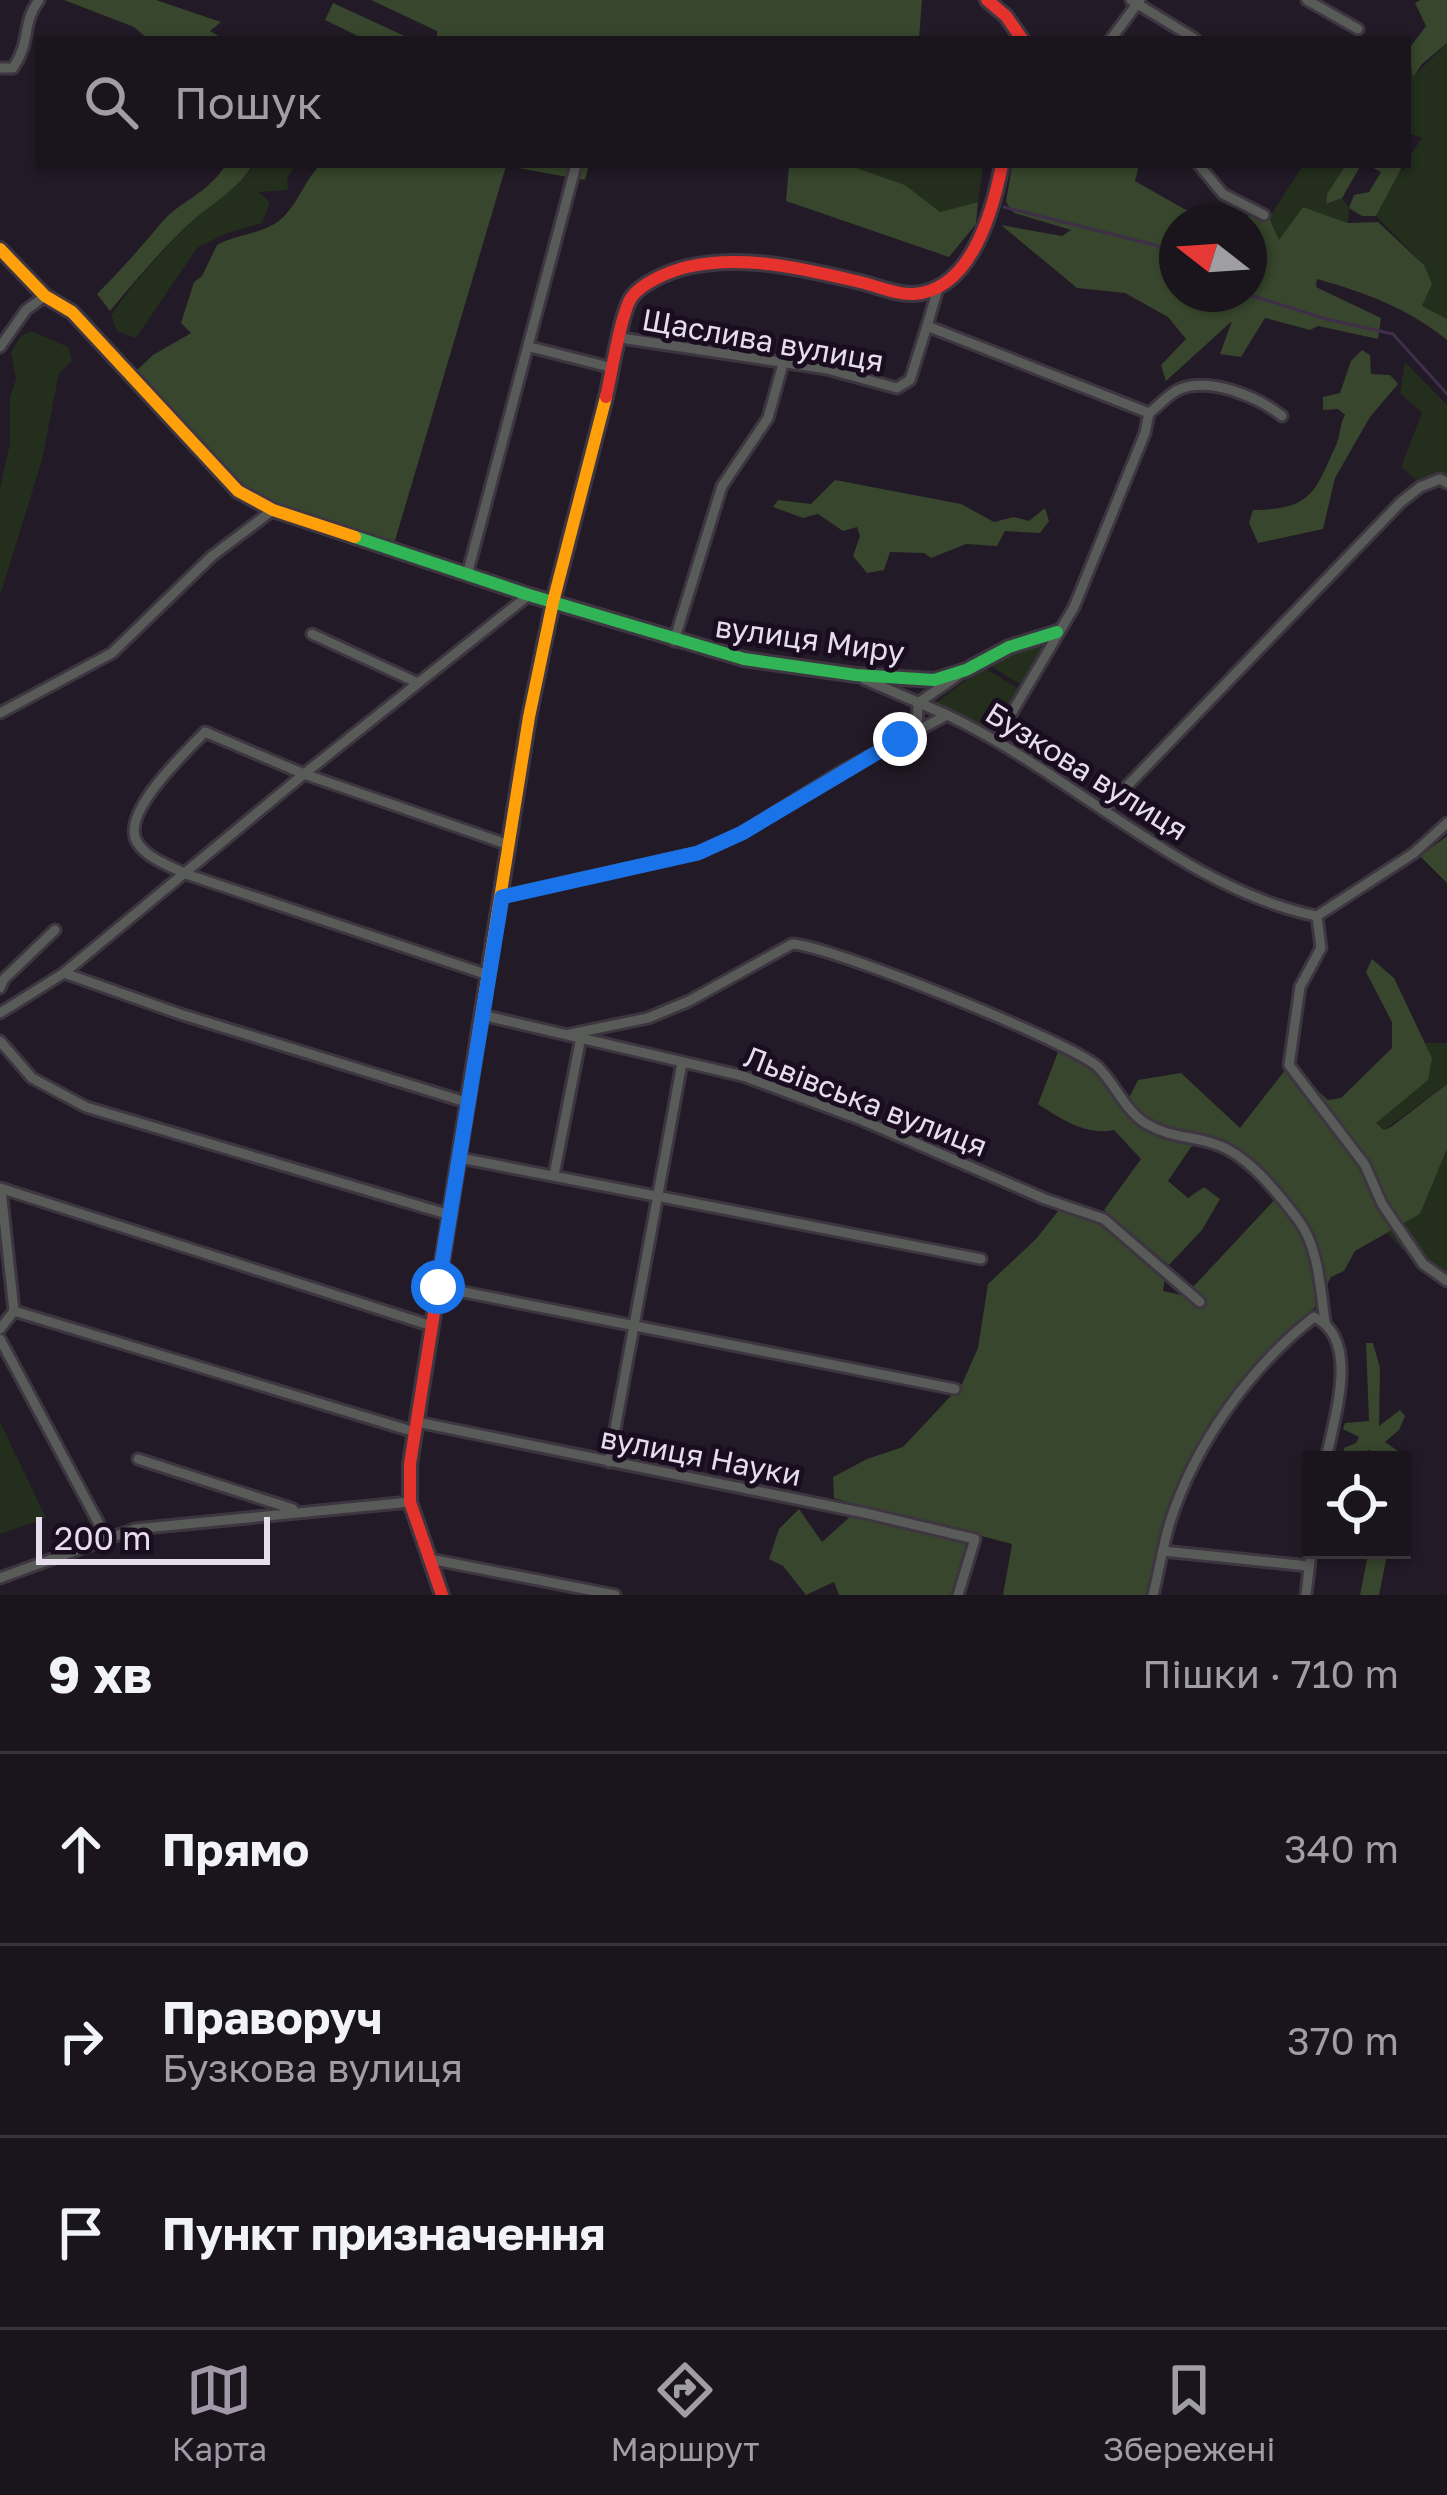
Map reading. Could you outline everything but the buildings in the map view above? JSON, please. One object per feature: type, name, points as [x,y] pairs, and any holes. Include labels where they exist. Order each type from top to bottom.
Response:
[{"type":"street","points":[[0,68],[14,68],[26,50],[29,15],[39,0]]},
{"type":"street","points":[[987,0],[1020,36]]},
{"type":"street","points":[[1307,0],[1358,29]]},
{"type":"street","points":[[1113,36],[1136,1],[1191,36]]},
{"type":"street","points":[[467,574],[575,168]]},
{"type":"street","name":"Щаслива вулиця","points":[[410,1502],[431,1326],[529,717],[553,602],[631,298],[649,280],[680,268],[724,263],[776,265],[915,295],[939,285],[983,236],[1001,168]]},
{"type":"street","points":[[1201,168],[1223,194],[1243,204]]},
{"type":"street","name":"вулиця Миру","points":[[0,249],[45,296],[72,312],[238,491],[273,510],[529,595],[744,659],[856,676],[934,680],[1057,632]]},
{"type":"street","name":"Щаслива вулиця","points":[[621,338],[827,370],[897,388],[910,380],[939,285]]},
{"type":"street","points":[[0,347],[26,310],[45,296]]},
{"type":"street","name":"Щаслива вулиця","points":[[927,326],[1149,413]]},
{"type":"street","points":[[530,347],[613,368]]},
{"type":"street","points":[[674,640],[722,486],[768,418],[783,364]]},
{"type":"street","points":[[997,738],[1074,607],[1149,413],[1177,390],[1203,388],[1244,393],[1282,416]]},
{"type":"street","points":[[1104,809],[1401,502],[1420,487],[1440,479],[1447,483]]},
{"type":"street","points":[[0,713],[112,653],[212,556],[273,510]]},
{"type":"street","points":[[55,929],[4,979],[0,989],[5,1010],[64,973],[529,595]]},
{"type":"street","points":[[312,634],[418,683]]},
{"type":"street","points":[[918,703],[966,670]]},
{"type":"street","points":[[856,676],[947,715]]},
{"type":"street","points":[[917,730],[918,703]]},
{"type":"street","name":"Бузкова вулиця","points":[[502,897],[698,853],[742,833],[947,715],[997,738],[1199,870],[1299,913],[1317,916]]},
{"type":"street","points":[[488,975],[186,874],[144,852],[134,839],[132,822],[164,774],[205,732],[304,774],[508,845]]},
{"type":"street","points":[[1447,823],[1414,853],[1317,916],[1321,948],[1300,987],[1289,1065],[1354,1149],[1382,1204],[1427,1268],[1447,1281]]},
{"type":"street","points":[[554,1175],[575,1036],[648,1018],[783,946],[801,944],[1051,1040],[1096,1066],[1139,1119],[1184,1140],[1216,1144],[1246,1162],[1299,1220],[1314,1256],[1325,1322],[1342,1352],[1327,1451]]},
{"type":"street","points":[[64,973],[179,1014],[469,1103]]},
{"type":"street","name":"Львівська вулиця","points":[[482,1016],[743,1076],[1104,1219],[1200,1302]]},
{"type":"street","points":[[0,1041],[32,1078],[86,1107],[450,1215]]},
{"type":"street","points":[[609,1462],[682,1063]]},
{"type":"street","points":[[460,1158],[981,1258]]},
{"type":"street","points":[[0,1329],[14,1311],[1,1189],[431,1326]]},
{"type":"street","points":[[438,1287],[955,1389]]},
{"type":"street","name":"вулиця Науки","points":[[14,1311],[416,1427],[975,1539],[958,1595]]},
{"type":"street","points":[[1154,1595],[1171,1520],[1214,1427],[1300,1328],[1314,1317],[1325,1322]]},
{"type":"street","points":[[0,1339],[106,1537]]},
{"type":"street","points":[[138,1459],[299,1511]]},
{"type":"street","points":[[0,1578],[93,1546],[106,1537],[179,1522],[410,1502],[442,1595]]},
{"type":"street","points":[[1163,1551],[1308,1566]]},
{"type":"street","points":[[430,1558],[615,1595]]},
{"type":"street","points":[[1306,1595],[1309,1559]]},
{"type":"green space","points":[[64,0],[156,0],[221,22],[210,31],[219,36],[144,36],[134,27]]},
{"type":"green space","points":[[371,0],[922,0],[919,36],[437,36],[437,31]]},
{"type":"green space","points":[[1447,0],[1447,43],[1413,77],[1411,46],[1426,26],[1415,3]]},
{"type":"green space","points":[[333,3],[404,36],[358,36],[325,20]]},
{"type":"green space","points":[[1447,43],[1447,319],[1422,306],[1424,265],[1376,216],[1397,174],[1411,168],[1411,154],[1422,138],[1411,134],[1411,66],[1414,76]]},
{"type":"green space","points":[[223,168],[250,168],[168,245],[110,311],[97,294],[169,215]]},
{"type":"green space","points":[[251,168],[294,168],[287,178],[288,190],[258,192],[270,202],[262,223],[197,248],[136,338],[117,331],[111,315],[143,273],[192,221]]},
{"type":"green space","points":[[317,168],[505,168],[394,544],[278,505],[242,485],[135,372],[153,355],[191,333],[181,323],[194,282],[202,276],[217,245],[280,220]]},
{"type":"green space","points":[[517,168],[588,168],[585,180]]},
{"type":"green space","points":[[789,168],[856,168],[905,185],[940,212],[978,202],[976,224],[949,257],[786,201]]},
{"type":"green space","points":[[853,168],[983,168],[978,202],[940,212],[905,185]]},
{"type":"green space","points":[[1012,168],[1138,168],[1135,181],[1175,204],[1159,204],[1159,312],[1125,293],[1077,288],[1001,225],[1062,236],[1071,230],[1014,213],[1006,202]]},
{"type":"green space","points":[[1301,168],[1345,168],[1327,204],[1342,198],[1349,208],[1348,223],[1303,207],[1279,241],[1269,218]]},
{"type":"green space","points":[[1344,168],[1359,168],[1342,198],[1326,204]]},
{"type":"green space","points":[[1374,168],[1401,168],[1376,216],[1362,216],[1349,208],[1354,195],[1369,192],[1381,172]]},
{"type":"green space","points":[[1303,207],[1348,223],[1378,222],[1424,265],[1432,284],[1422,306],[1447,319],[1447,340],[1386,303],[1317,279],[1316,287],[1381,318],[1378,339],[1265,318],[1241,357],[1220,354],[1232,321],[1166,381],[1161,365],[1186,339],[1159,312],[1267,312],[1267,218],[1279,240]]},
{"type":"green space","points":[[31,331],[68,347],[72,361],[59,373],[42,460],[0,596],[0,488],[16,379],[11,352],[21,336]]},
{"type":"green space","points":[[1362,350],[1370,355],[1371,374],[1390,375],[1398,384],[1370,417],[1335,478],[1323,529],[1258,543],[1249,523],[1253,510],[1300,502],[1323,474],[1345,415],[1338,409],[1323,410],[1323,397],[1340,393],[1351,361]]},
{"type":"green space","points":[[1405,362],[1447,405],[1447,484],[1442,489],[1415,479],[1401,467],[1422,413],[1400,393]]},
{"type":"green space","points":[[835,480],[961,504],[994,522],[1014,517],[1029,521],[1045,508],[1049,521],[1040,533],[1005,531],[997,546],[966,544],[931,558],[924,553],[890,552],[884,570],[867,573],[853,556],[860,536],[857,527],[843,531],[818,514],[803,518],[773,507],[778,500],[811,504]]},
{"type":"green space","points":[[1038,645],[1042,649],[1020,684],[987,664]]},
{"type":"green space","points":[[983,667],[1019,689],[994,732],[936,703]]},
{"type":"green space","points":[[1447,836],[1447,883],[1420,856]]},
{"type":"green space","points":[[1372,959],[1394,978],[1432,1058],[1428,1080],[1376,1123],[1384,1130],[1391,1127],[1447,1084],[1447,1149],[1420,1214],[1355,1251],[1344,1271],[1331,1277],[1316,1306],[1241,1385],[1208,1429],[1165,1514],[1148,1595],[1003,1595],[1012,1544],[970,1533],[951,1595],[839,1595],[834,1582],[806,1595],[783,1566],[769,1559],[779,1529],[799,1509],[822,1542],[862,1506],[834,1498],[833,1477],[903,1447],[962,1384],[978,1348],[988,1284],[1059,1210],[1101,1224],[1165,1277],[1163,1291],[1201,1299],[1193,1287],[1280,1194],[1211,1139],[1191,1147],[1168,1181],[1188,1198],[1204,1187],[1220,1199],[1202,1230],[1169,1265],[1104,1210],[1141,1159],[1114,1130],[1084,1128],[1038,1104],[1058,1052],[1085,1064],[1126,1104],[1138,1080],[1181,1073],[1240,1128],[1289,1065],[1328,1100],[1341,1098],[1392,1048],[1392,1022],[1366,972]]},
{"type":"green space","points":[[1425,1043],[1447,1043],[1447,1084],[1384,1130],[1376,1123],[1432,1058]]},
{"type":"green space","points":[[1447,1149],[1447,1273],[1404,1251],[1387,1233],[1420,1214]]},
{"type":"green space","points":[[1366,1343],[1373,1343],[1380,1368],[1379,1426],[1400,1410],[1405,1416],[1399,1430],[1385,1442],[1398,1451],[1344,1451],[1359,1437],[1343,1429],[1345,1423],[1369,1421]]},
{"type":"green space","points":[[0,1422],[46,1518],[0,1534]]},
{"type":"green space","points":[[1367,1559],[1386,1559],[1379,1595],[1360,1595]]},
{"type":"waterway","points":[[1004,207],[1159,247]]},
{"type":"waterway","points":[[1267,300],[1393,334],[1447,394]]},
{"type":"traffic: fast","points":[[355,537],[744,659],[856,675],[934,680],[1057,632]]},
{"type":"traffic: slow","points":[[0,249],[45,296],[72,312],[238,491],[273,510],[355,537]]},
{"type":"traffic: slow","points":[[470,1086],[529,717],[606,397]]},
{"type":"traffic: jam","points":[[987,0],[1020,36]]},
{"type":"traffic: jam","points":[[606,397],[627,306],[649,283],[687,267],[731,262],[796,268],[900,293],[934,289],[951,278],[976,245],[1001,168]]},
{"type":"traffic: jam","points":[[442,1595],[410,1502],[410,1464],[470,1086]]},
{"type":"route","points":[[438,1287],[502,897],[698,853],[742,833],[900,739]]}]
